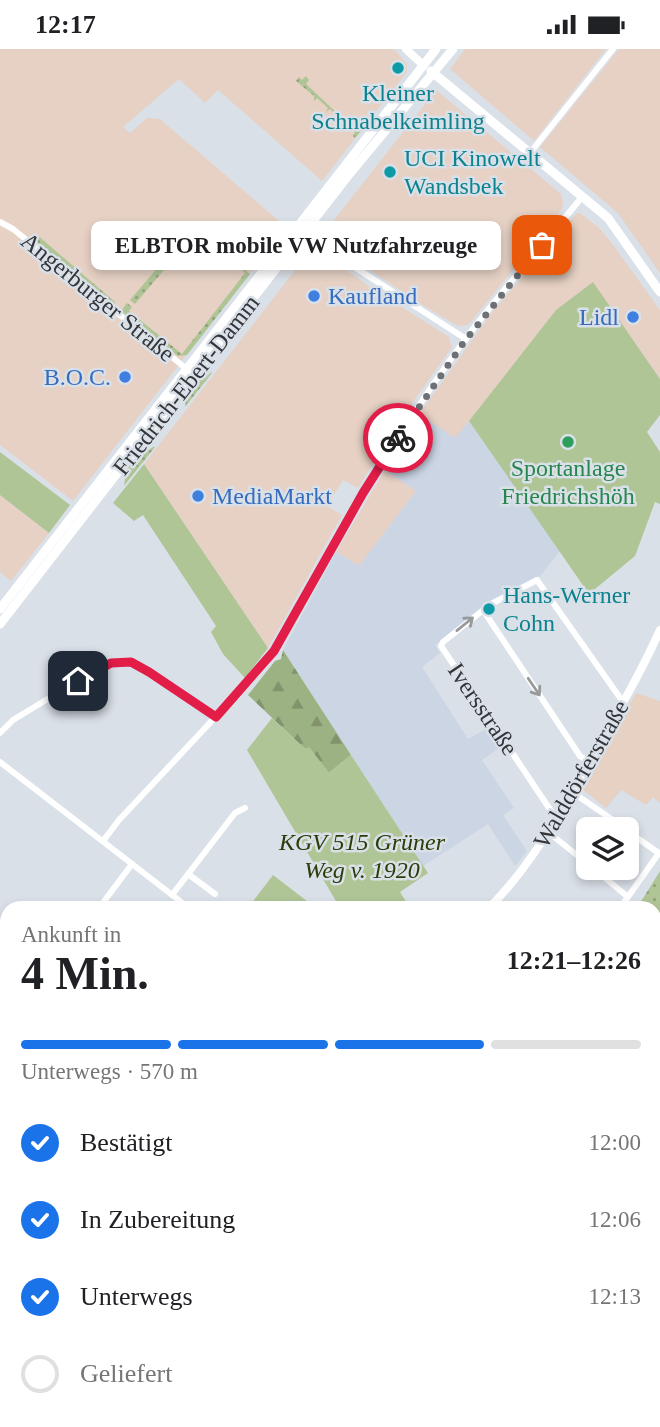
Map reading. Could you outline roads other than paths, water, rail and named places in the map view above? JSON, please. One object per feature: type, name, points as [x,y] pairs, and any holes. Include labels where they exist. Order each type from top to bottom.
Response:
[{"type":"main road","name":"Friedrich-Ebert-Damm","points":[[0,624],[436,49]]},
{"type":"main road","name":"Friedrich-Ebert-Damm","points":[[299,232],[453,49]]},
{"type":"main road","points":[[424,65],[608,218],[660,292]]},
{"type":"main road","name":"Friedrich-Ebert-Damm","points":[[0,610],[191,372]]},
{"type":"street","points":[[406,49],[424,65]]},
{"type":"street","points":[[530,153],[612,49]]},
{"type":"street","points":[[103,841],[119,820],[274,651],[363,493],[466,339],[582,197]]},
{"type":"street","name":"Angerburger Straße","points":[[0,222],[13,229],[191,372]]},
{"type":"street","points":[[299,232],[466,339]]},
{"type":"street","points":[[589,762],[580,756],[483,610],[507,594],[537,580],[623,702]]},
{"type":"street","name":"Iversstraße","points":[[483,610],[441,646],[553,814],[558,817]]},
{"type":"street","name":"Walddörferstraße","points":[[495,901],[526,867],[558,817],[642,669],[660,630]]},
{"type":"street","points":[[0,733],[13,720],[102,666],[124,661],[149,672],[216,717]]},
{"type":"street","points":[[2,766],[180,901]]},
{"type":"street","points":[[572,792],[608,817]]},
{"type":"street","points":[[172,895],[235,813],[245,808]]},
{"type":"street","points":[[548,832],[576,854]]},
{"type":"street","points":[[625,901],[660,853],[639,839]]},
{"type":"street","points":[[104,901],[132,865]]},
{"type":"street","points":[[188,874],[215,894]]},
{"type":"street","points":[[607,880],[628,897]]},
{"type":"place","name":"Kleiner Schnabelkeimling","points":[[398,68]]},
{"type":"place","name":"UCI Kinowelt Wandsbek","points":[[390,172]]},
{"type":"place","name":"ELBTOR mobile VW Nutzfahrzeuge","points":[[542,245]]},
{"type":"place","name":"Kaufland","points":[[314,296]]},
{"type":"place","name":"Lidl","points":[[633,317]]},
{"type":"place","name":"B.O.C.","points":[[125,377]]},
{"type":"place","name":"Sportanlage Friedrichshöh","points":[[568,442]]},
{"type":"place","name":"MediaMarkt","points":[[198,496]]},
{"type":"place","name":"Hans-Werner Cohn","points":[[489,609]]},
{"type":"park label","name":"KGV 515 Grüner Weg v. 1920","points":[[362,856]]}]
